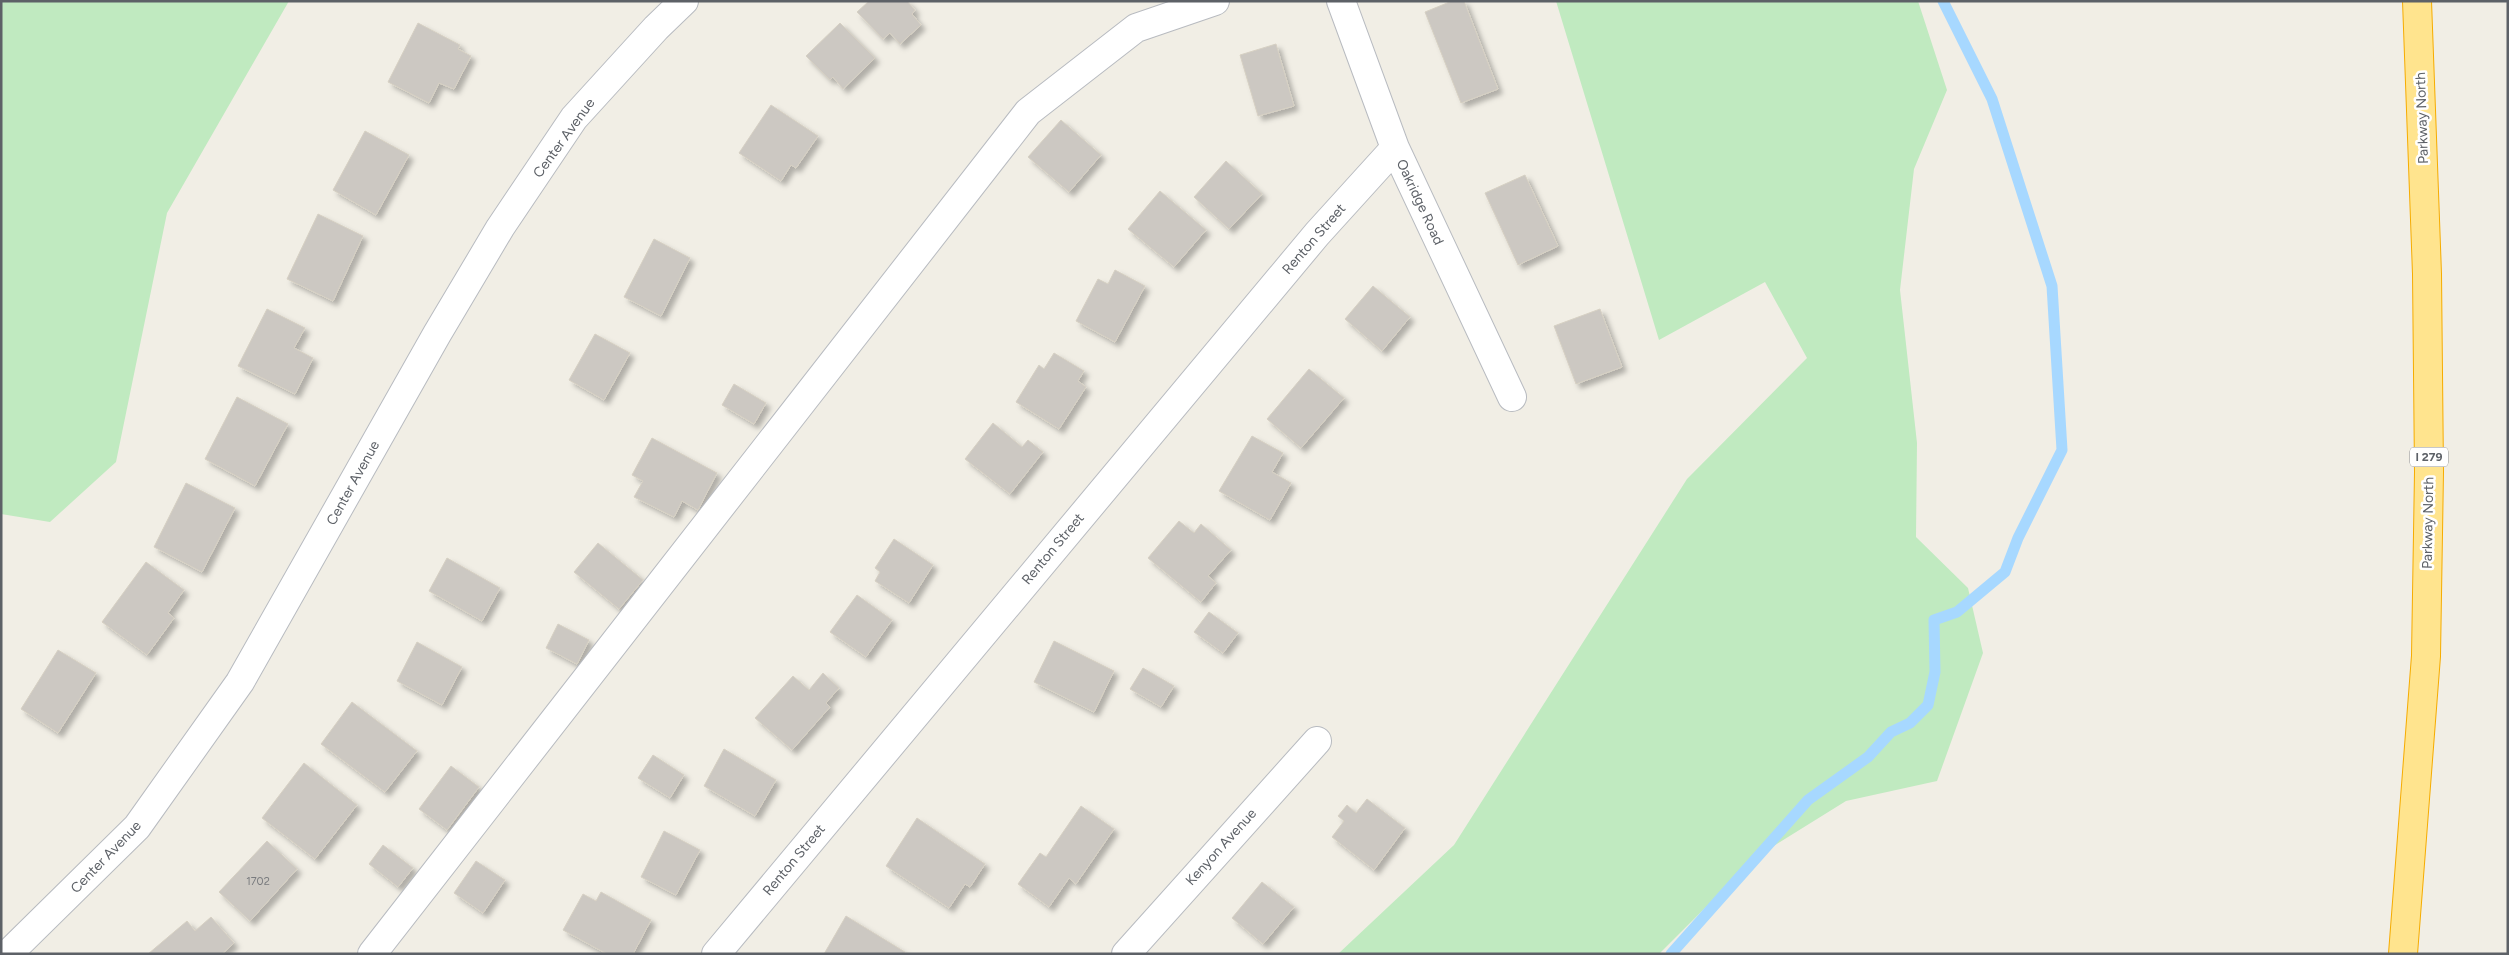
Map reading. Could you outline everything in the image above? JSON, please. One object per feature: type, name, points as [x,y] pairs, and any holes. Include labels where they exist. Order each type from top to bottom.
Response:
[{"type":"highway","name":"Parkway North","points":[[2404,954],[2426,656],[2429,481],[2427,274],[2417,1]]},
{"type":"street","name":"Center Avenue","points":[[10,952],[137,827],[240,682],[432,342],[500,228],[574,118],[656,28],[684,1]]},
{"type":"street","points":[[372,954],[1028,112],[1136,28],[1215,1]]},
{"type":"street","name":"Oakridge Road","points":[[1341,1],[1395,148],[1512,397]]},
{"type":"street","name":"Renton Street","points":[[716,954],[1317,234],[1395,148]]},
{"type":"street","name":"Kenyon Avenue","points":[[1126,954],[1317,741]]},
{"type":"green space","points":[[1,1],[289,1],[167,213],[116,462],[50,522],[1,514]]},
{"type":"green space","points":[[1556,1],[1918,1],[1947,90],[1914,169],[1900,290],[1917,443],[1916,537],[1968,588],[1983,653],[1937,781],[1846,801],[1756,857],[1659,954],[1338,954],[1454,845],[1687,479],[1807,358],[1765,282],[1659,340]]},
{"type":"building","points":[[869,1],[907,1],[915,10],[912,14],[921,25],[900,44],[890,33],[883,39],[857,12]]},
{"type":"building","points":[[1452,1],[1464,1],[1498,89],[1461,103],[1425,12]]},
{"type":"building","points":[[418,23],[460,45],[458,49],[471,56],[454,89],[439,83],[429,103],[388,82]]},
{"type":"building","points":[[840,23],[875,58],[843,89],[833,77],[830,80],[806,56]]},
{"type":"building","points":[[1276,44],[1294,106],[1258,116],[1240,55]]},
{"type":"building","points":[[771,105],[818,136],[796,168],[791,165],[781,181],[739,153]]},
{"type":"building","points":[[1061,120],[1101,155],[1069,192],[1028,157]]},
{"type":"building","points":[[365,131],[409,155],[376,215],[333,190]]},
{"type":"building","points":[[1226,161],[1262,194],[1229,229],[1194,197]]},
{"type":"building","points":[[1525,175],[1558,246],[1518,265],[1485,193]]},
{"type":"building","points":[[1160,191],[1206,230],[1174,267],[1128,229]]},
{"type":"building","points":[[318,214],[363,236],[333,301],[287,279]]},
{"type":"building","points":[[654,239],[690,258],[661,316],[624,297]]},
{"type":"building","points":[[1115,270],[1145,286],[1115,342],[1076,321],[1098,279],[1108,284]]},
{"type":"building","points":[[1373,286],[1410,317],[1382,351],[1345,319]]},
{"type":"building","points":[[267,309],[305,328],[294,348],[313,358],[295,394],[238,366]]},
{"type":"building","points":[[1600,309],[1622,367],[1576,384],[1554,326]]},
{"type":"building","points":[[595,334],[630,353],[604,400],[569,380]]},
{"type":"building","points":[[1054,353],[1084,371],[1078,381],[1086,387],[1059,429],[1016,402],[1039,365],[1044,369]]},
{"type":"building","points":[[1309,369],[1344,398],[1301,448],[1267,419]]},
{"type":"building","points":[[734,384],[766,403],[754,424],[722,405]]},
{"type":"building","points":[[237,397],[288,424],[255,486],[205,459]]},
{"type":"building","points":[[993,423],[1022,447],[1028,440],[1043,452],[1010,494],[965,459]]},
{"type":"building","points":[[1252,436],[1283,453],[1272,472],[1291,483],[1270,520],[1219,491]]},
{"type":"building","points":[[652,438],[717,473],[698,510],[682,501],[674,517],[634,497],[643,481],[632,475]]},
{"type":"building","points":[[186,483],[235,508],[202,572],[154,547]]},
{"type":"building","points":[[1179,521],[1194,533],[1201,524],[1231,550],[1208,576],[1216,583],[1201,602],[1148,558]]},
{"type":"building","points":[[894,539],[933,565],[909,603],[875,581],[880,572],[875,568]]},
{"type":"building","points":[[598,543],[643,580],[619,609],[574,572]]},
{"type":"building","points":[[447,558],[500,588],[482,621],[429,591]]},
{"type":"building","points":[[146,562],[184,590],[168,613],[174,618],[147,655],[102,622]]},
{"type":"building","points":[[857,595],[892,620],[866,657],[830,632]]},
{"type":"building","points":[[1209,612],[1238,633],[1223,653],[1194,632]]},
{"type":"building","points":[[558,624],[589,640],[577,664],[546,648]]},
{"type":"building","points":[[1054,641],[1114,671],[1094,712],[1034,682]]},
{"type":"building","points":[[417,642],[462,667],[442,705],[397,681]]},
{"type":"building","points":[[58,650],[96,673],[58,733],[21,709]]},
{"type":"building","points":[[1143,668],[1174,686],[1161,707],[1130,689]]},
{"type":"building","points":[[823,673],[839,688],[826,703],[830,707],[792,750],[755,718],[793,676],[809,690]]},
{"type":"building","points":[[352,702],[417,751],[385,792],[321,744]]},
{"type":"building","points":[[724,749],[776,780],[755,816],[704,786]]},
{"type":"building","points":[[653,755],[684,775],[670,798],[638,778]]},
{"type":"building","points":[[304,763],[357,805],[315,859],[262,818]]},
{"type":"building","points":[[451,766],[479,787],[447,830],[419,809]]},
{"type":"building","points":[[1367,799],[1405,828],[1374,870],[1332,837],[1344,821],[1338,816],[1347,805],[1356,813]]},
{"type":"building","points":[[1081,806],[1114,829],[1076,884],[1069,878],[1049,907],[1018,884],[1040,853],[1046,857]]},
{"type":"building","points":[[917,818],[985,864],[970,887],[965,884],[949,908],[886,866]]},
{"type":"building","points":[[664,831],[700,850],[676,895],[641,877]]},
{"type":"building","points":[[267,841],[297,869],[250,921],[219,892]]},
{"type":"building","points":[[383,845],[413,868],[398,887],[369,864]]},
{"type":"building","points":[[476,861],[505,880],[483,913],[454,893]]},
{"type":"building","points":[[1262,882],[1294,907],[1263,944],[1232,918]]},
{"type":"building","points":[[601,892],[651,920],[633,954],[607,954],[563,930],[583,894],[596,901]]},
{"type":"building","points":[[846,916],[905,952],[904,954],[824,954]]},
{"type":"building","points":[[211,917],[234,943],[222,954],[148,954],[187,921],[195,931]]},
{"type":"waterway","points":[[1671,954],[1808,800],[1868,757],[1891,732],[1910,723],[1928,705],[1935,672],[1934,620],[1957,612],[2005,572],[2018,538],[2062,450],[2052,286],[1992,99],[1943,1]]}]
